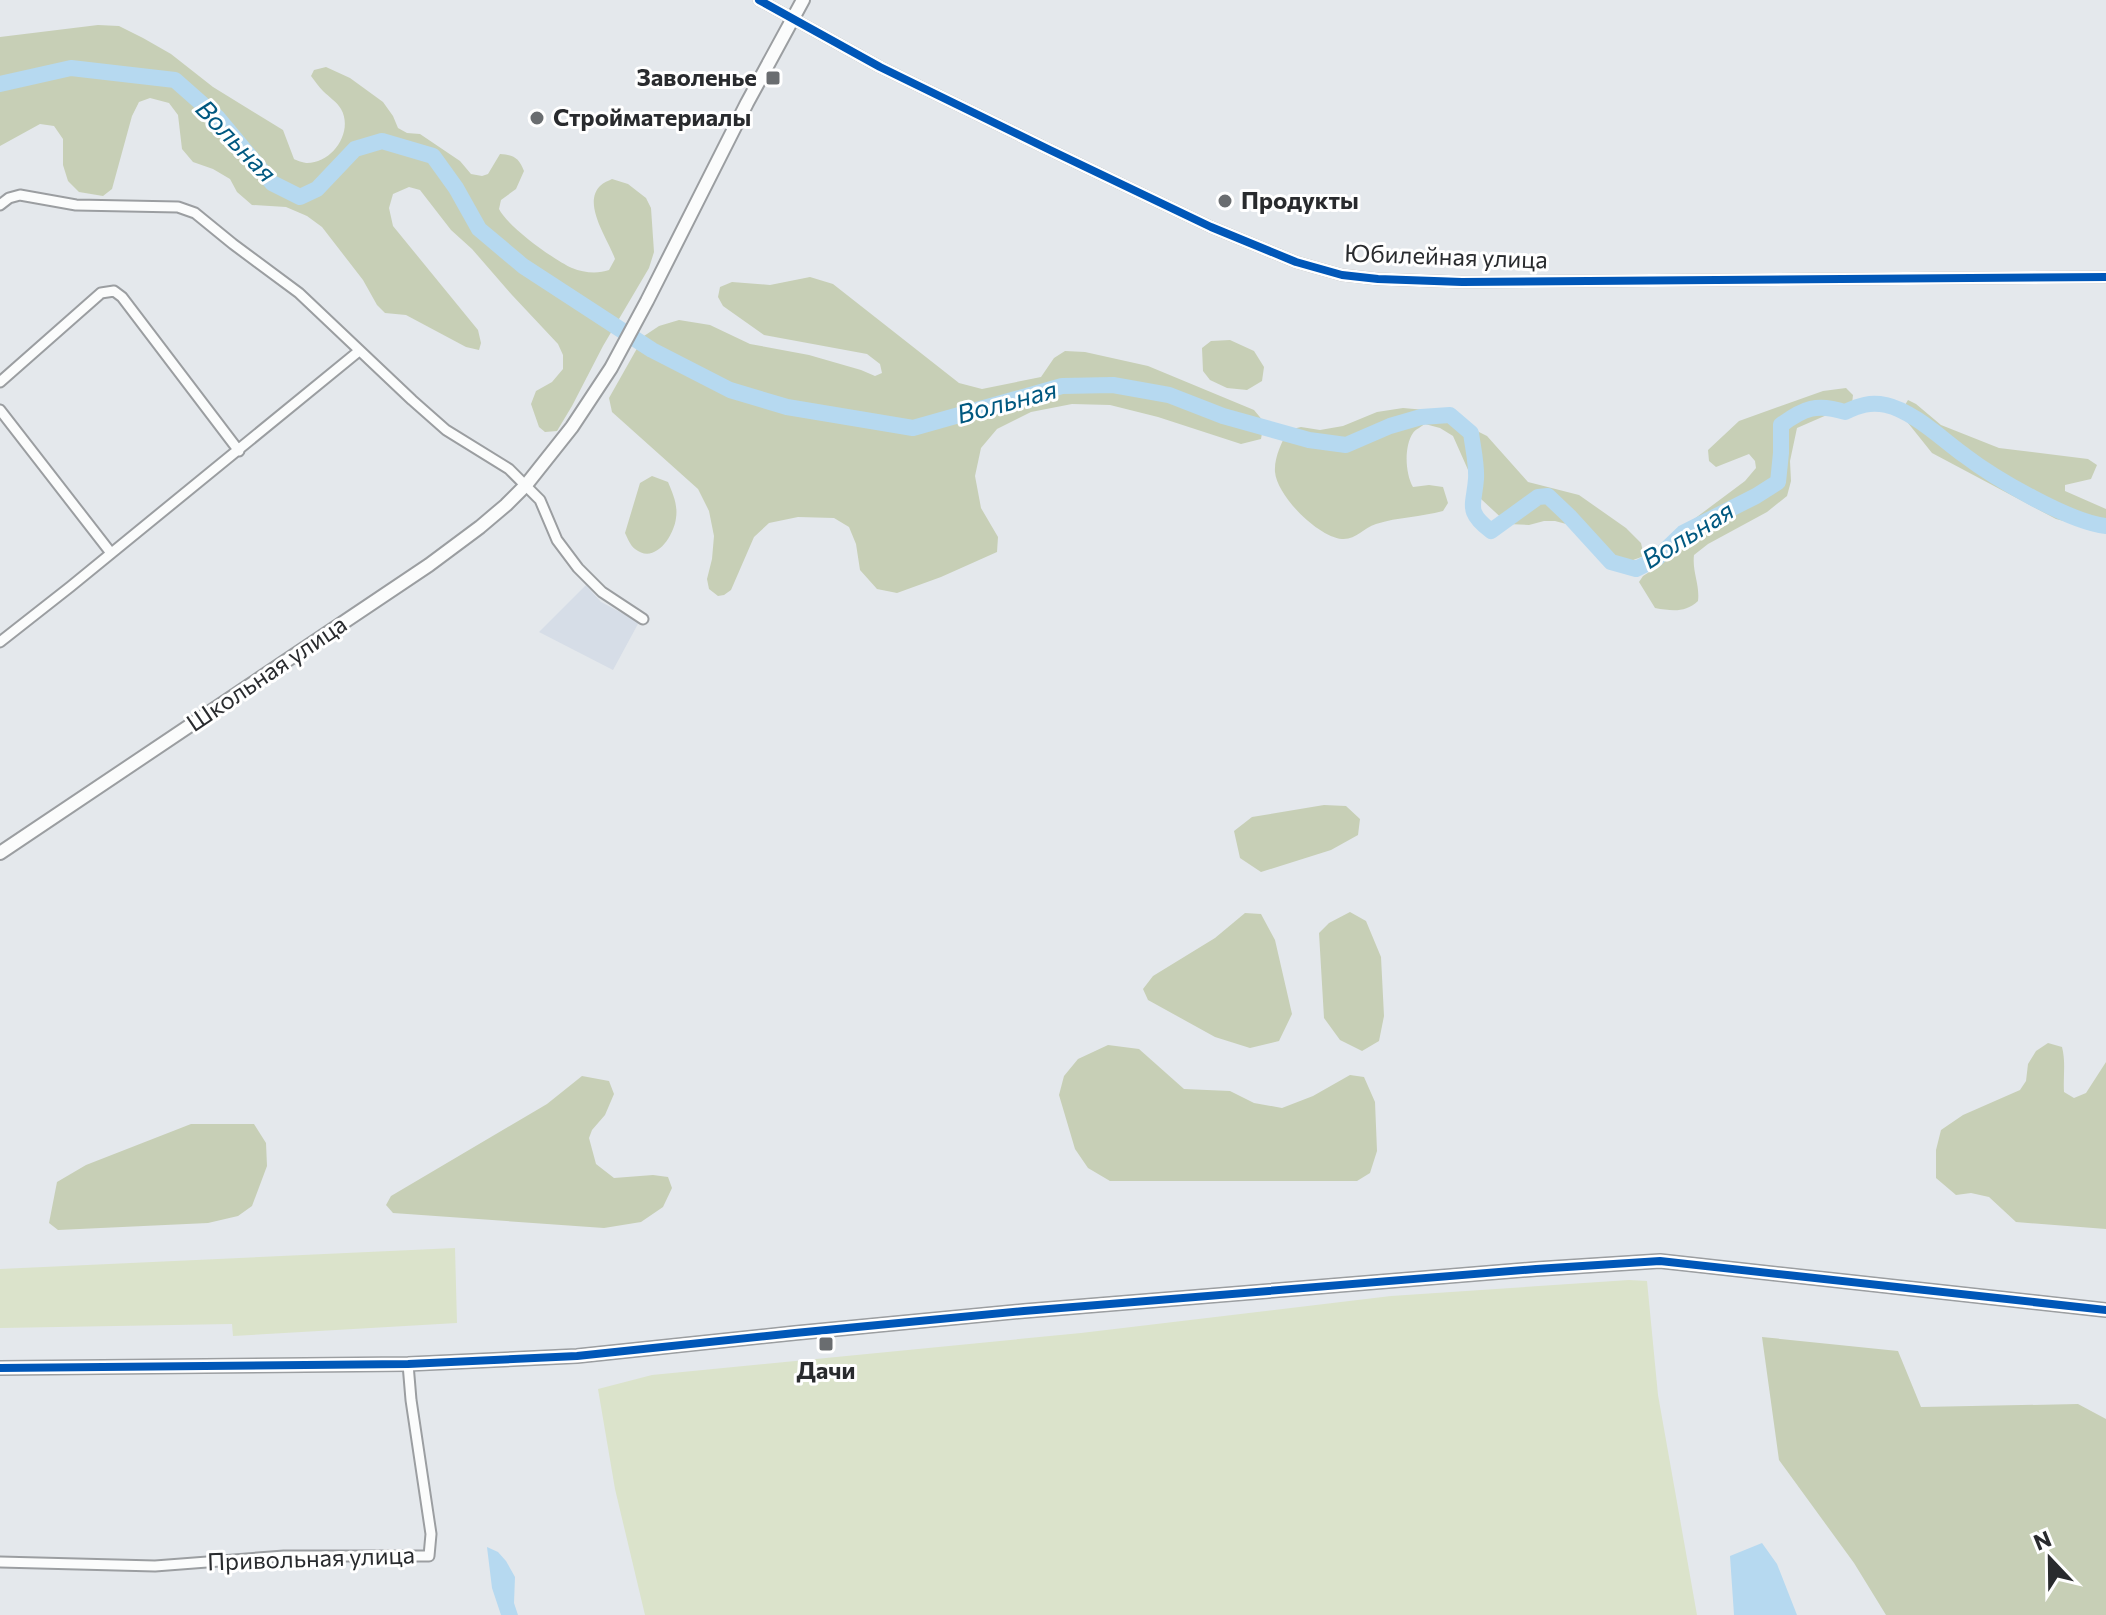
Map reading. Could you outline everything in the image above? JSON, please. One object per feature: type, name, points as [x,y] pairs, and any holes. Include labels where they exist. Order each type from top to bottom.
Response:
[{"type":"street","name":"Юбилейная улица","points":[[759,0],[880,67],[1211,227],[1296,262],[1342,275],[1462,282],[2106,277]]},
{"type":"street","points":[[794,18],[803,0]]},
{"type":"street","name":"Школьная улица","points":[[0,853],[429,565],[480,527],[526,485],[572,427],[611,368],[794,18]]},
{"type":"street","points":[[0,205],[20,195],[76,205],[162,205],[195,213],[299,293],[446,430],[509,469],[540,500],[557,540],[578,568],[602,592],[643,619]]},
{"type":"street","points":[[0,382],[101,293],[114,291],[122,297],[239,451]]},
{"type":"street","points":[[0,642],[359,351]]},
{"type":"street","points":[[0,410],[111,553]]},
{"type":"street","points":[[0,1368],[408,1364],[577,1356],[1024,1311],[1660,1261],[2106,1310]]},
{"type":"street","name":"Привольная улица","points":[[0,1562],[155,1566],[284,1556],[429,1556],[431,1534],[408,1364]]},
{"type":"shaded area","points":[[586,585],[601,602],[639,622],[613,670],[539,632]]},
{"type":"green space","points":[[98,25],[119,26],[171,54],[213,87],[283,130],[294,159],[306,163],[316,162],[332,152],[345,127],[341,109],[311,76],[314,70],[326,67],[350,78],[383,102],[398,128],[407,133],[420,134],[460,161],[471,174],[488,174],[500,154],[512,156],[524,171],[516,189],[501,200],[499,209],[532,242],[577,270],[609,270],[615,259],[595,212],[595,193],[600,186],[612,179],[628,184],[646,198],[651,208],[654,252],[649,268],[557,431],[545,432],[539,427],[531,404],[536,391],[552,382],[563,369],[563,355],[558,344],[451,230],[420,190],[409,187],[393,194],[389,208],[393,226],[478,330],[479,350],[466,347],[406,315],[385,313],[322,227],[286,207],[252,205],[237,192],[230,179],[193,162],[182,149],[178,115],[169,103],[150,98],[139,102],[132,116],[112,189],[103,196],[79,192],[68,181],[63,165],[63,139],[54,126],[40,124],[0,146],[0,37]]},
{"type":"green space","points":[[810,277],[833,284],[959,383],[982,389],[1041,377],[1054,358],[1065,351],[1085,352],[1148,366],[1254,410],[1264,422],[1261,439],[1241,444],[1110,405],[1072,404],[1031,412],[997,429],[981,448],[975,476],[981,508],[998,537],[997,552],[897,593],[877,589],[860,570],[856,544],[849,527],[834,518],[798,517],[769,523],[754,537],[731,590],[718,596],[709,589],[707,579],[714,536],[709,511],[698,489],[612,412],[609,398],[644,336],[659,326],[679,320],[710,325],[750,344],[809,355],[875,376],[882,373],[880,364],[867,354],[764,335],[723,306],[718,297],[720,287],[732,282],[770,285]]},
{"type":"green space","points":[[1230,340],[1254,351],[1264,367],[1262,381],[1247,390],[1227,388],[1210,380],[1203,371],[1202,348],[1211,341]]},
{"type":"green space","points":[[1846,388],[1853,395],[1852,404],[1797,428],[1787,496],[1767,512],[1694,555],[1698,601],[1678,610],[1655,608],[1639,582],[1654,569],[1663,545],[1745,481],[1756,468],[1749,454],[1716,467],[1709,461],[1708,450],[1739,421],[1823,391]]},
{"type":"green space","points":[[1908,400],[1941,425],[1999,448],[2088,459],[2097,465],[2091,479],[2065,485],[2065,491],[2106,509],[2106,522],[2083,526],[2056,519],[1932,453],[1908,423],[1905,405]]},
{"type":"green space","points":[[1403,408],[1437,411],[1487,436],[1528,482],[1579,495],[1626,528],[1641,543],[1644,556],[1625,563],[1581,528],[1555,521],[1508,524],[1481,499],[1453,436],[1425,424],[1410,438],[1408,474],[1413,487],[1443,487],[1448,503],[1443,511],[1376,524],[1347,539],[1332,537],[1300,514],[1277,482],[1275,472],[1277,455],[1288,430],[1343,426],[1377,412]]},
{"type":"green space","points":[[652,476],[668,482],[676,504],[676,518],[672,533],[662,546],[656,551],[642,553],[633,547],[625,533],[640,483]]},
{"type":"green space","points":[[1324,805],[1346,806],[1360,819],[1358,835],[1331,850],[1261,872],[1240,858],[1234,831],[1252,817]]},
{"type":"green space","points":[[1350,912],[1366,921],[1381,957],[1384,1016],[1379,1041],[1362,1051],[1340,1040],[1324,1018],[1319,933],[1329,923]]},
{"type":"green space","points":[[1245,913],[1261,914],[1275,940],[1292,1014],[1279,1041],[1250,1048],[1215,1037],[1148,1000],[1143,989],[1153,976],[1215,938]]},
{"type":"green space","points":[[2048,1043],[2062,1047],[2064,1092],[2074,1098],[2086,1093],[2106,1062],[2106,1229],[2016,1222],[1989,1197],[1971,1193],[1956,1195],[1936,1178],[1936,1150],[1941,1130],[1963,1115],[2020,1090],[2026,1081],[2028,1064],[2036,1051]]},
{"type":"green space","points":[[1108,1045],[1139,1049],[1184,1089],[1230,1091],[1254,1103],[1282,1108],[1313,1096],[1350,1075],[1364,1077],[1375,1102],[1377,1151],[1370,1173],[1357,1181],[1110,1181],[1088,1168],[1075,1149],[1059,1095],[1064,1076],[1078,1059]]},
{"type":"green space","points":[[582,1076],[609,1081],[614,1094],[605,1115],[589,1138],[596,1164],[614,1178],[668,1177],[672,1188],[663,1207],[641,1222],[604,1228],[393,1213],[386,1205],[391,1196],[547,1104]]},
{"type":"green space","points":[[191,1124],[254,1124],[266,1143],[267,1166],[252,1206],[238,1216],[208,1223],[58,1230],[49,1223],[57,1182],[86,1165]]},
{"type":"green space","points":[[455,1248],[457,1323],[233,1336],[232,1324],[0,1328],[0,1269]]},
{"type":"green space","points":[[1647,1281],[1658,1395],[1697,1615],[645,1615],[615,1489],[598,1389],[652,1375],[1081,1333],[1391,1296]]},
{"type":"green space","points":[[1762,1337],[1898,1351],[1921,1407],[2078,1404],[2106,1419],[2106,1615],[1886,1615],[1854,1563],[1779,1460]]},
{"type":"water","points":[[1762,1543],[1777,1564],[1797,1615],[1734,1615],[1730,1556]]},
{"type":"water","points":[[487,1547],[498,1552],[515,1577],[514,1603],[518,1615],[501,1615],[492,1588]]},
{"type":"waterway","name":"Вольная","points":[[0,84],[71,68],[175,80],[218,118],[272,183],[300,197],[317,189],[355,149],[382,141],[433,156],[479,229],[523,266],[652,350],[730,390],[787,407],[913,428],[1062,386],[1113,385],[1169,395],[1223,416],[1309,440],[1346,445],[1390,426],[1421,417],[1450,415],[1471,433],[1476,474],[1474,513],[1491,531],[1538,497],[1548,496],[1611,562],[1636,569],[1656,559],[1683,533],[1778,482],[1781,425],[1789,419],[1811,409],[1845,412],[1880,404],[1917,419],[1977,464],[2032,498],[2072,516],[2106,526]]},
{"type":"cycle path","points":[[759,0],[880,67],[1211,227],[1296,262],[1342,275],[1462,282],[2106,277]]},
{"type":"cycle path","points":[[0,1368],[408,1364],[577,1356],[1024,1311],[1660,1261],[2106,1310]]},
{"type":"place","name":"Заволенье","points":[[773,78]]},
{"type":"place","name":"Стройматериалы","points":[[537,118]]},
{"type":"place","name":"Продукты","points":[[1225,201]]},
{"type":"place","name":"Дачи","points":[[826,1344]]}]
